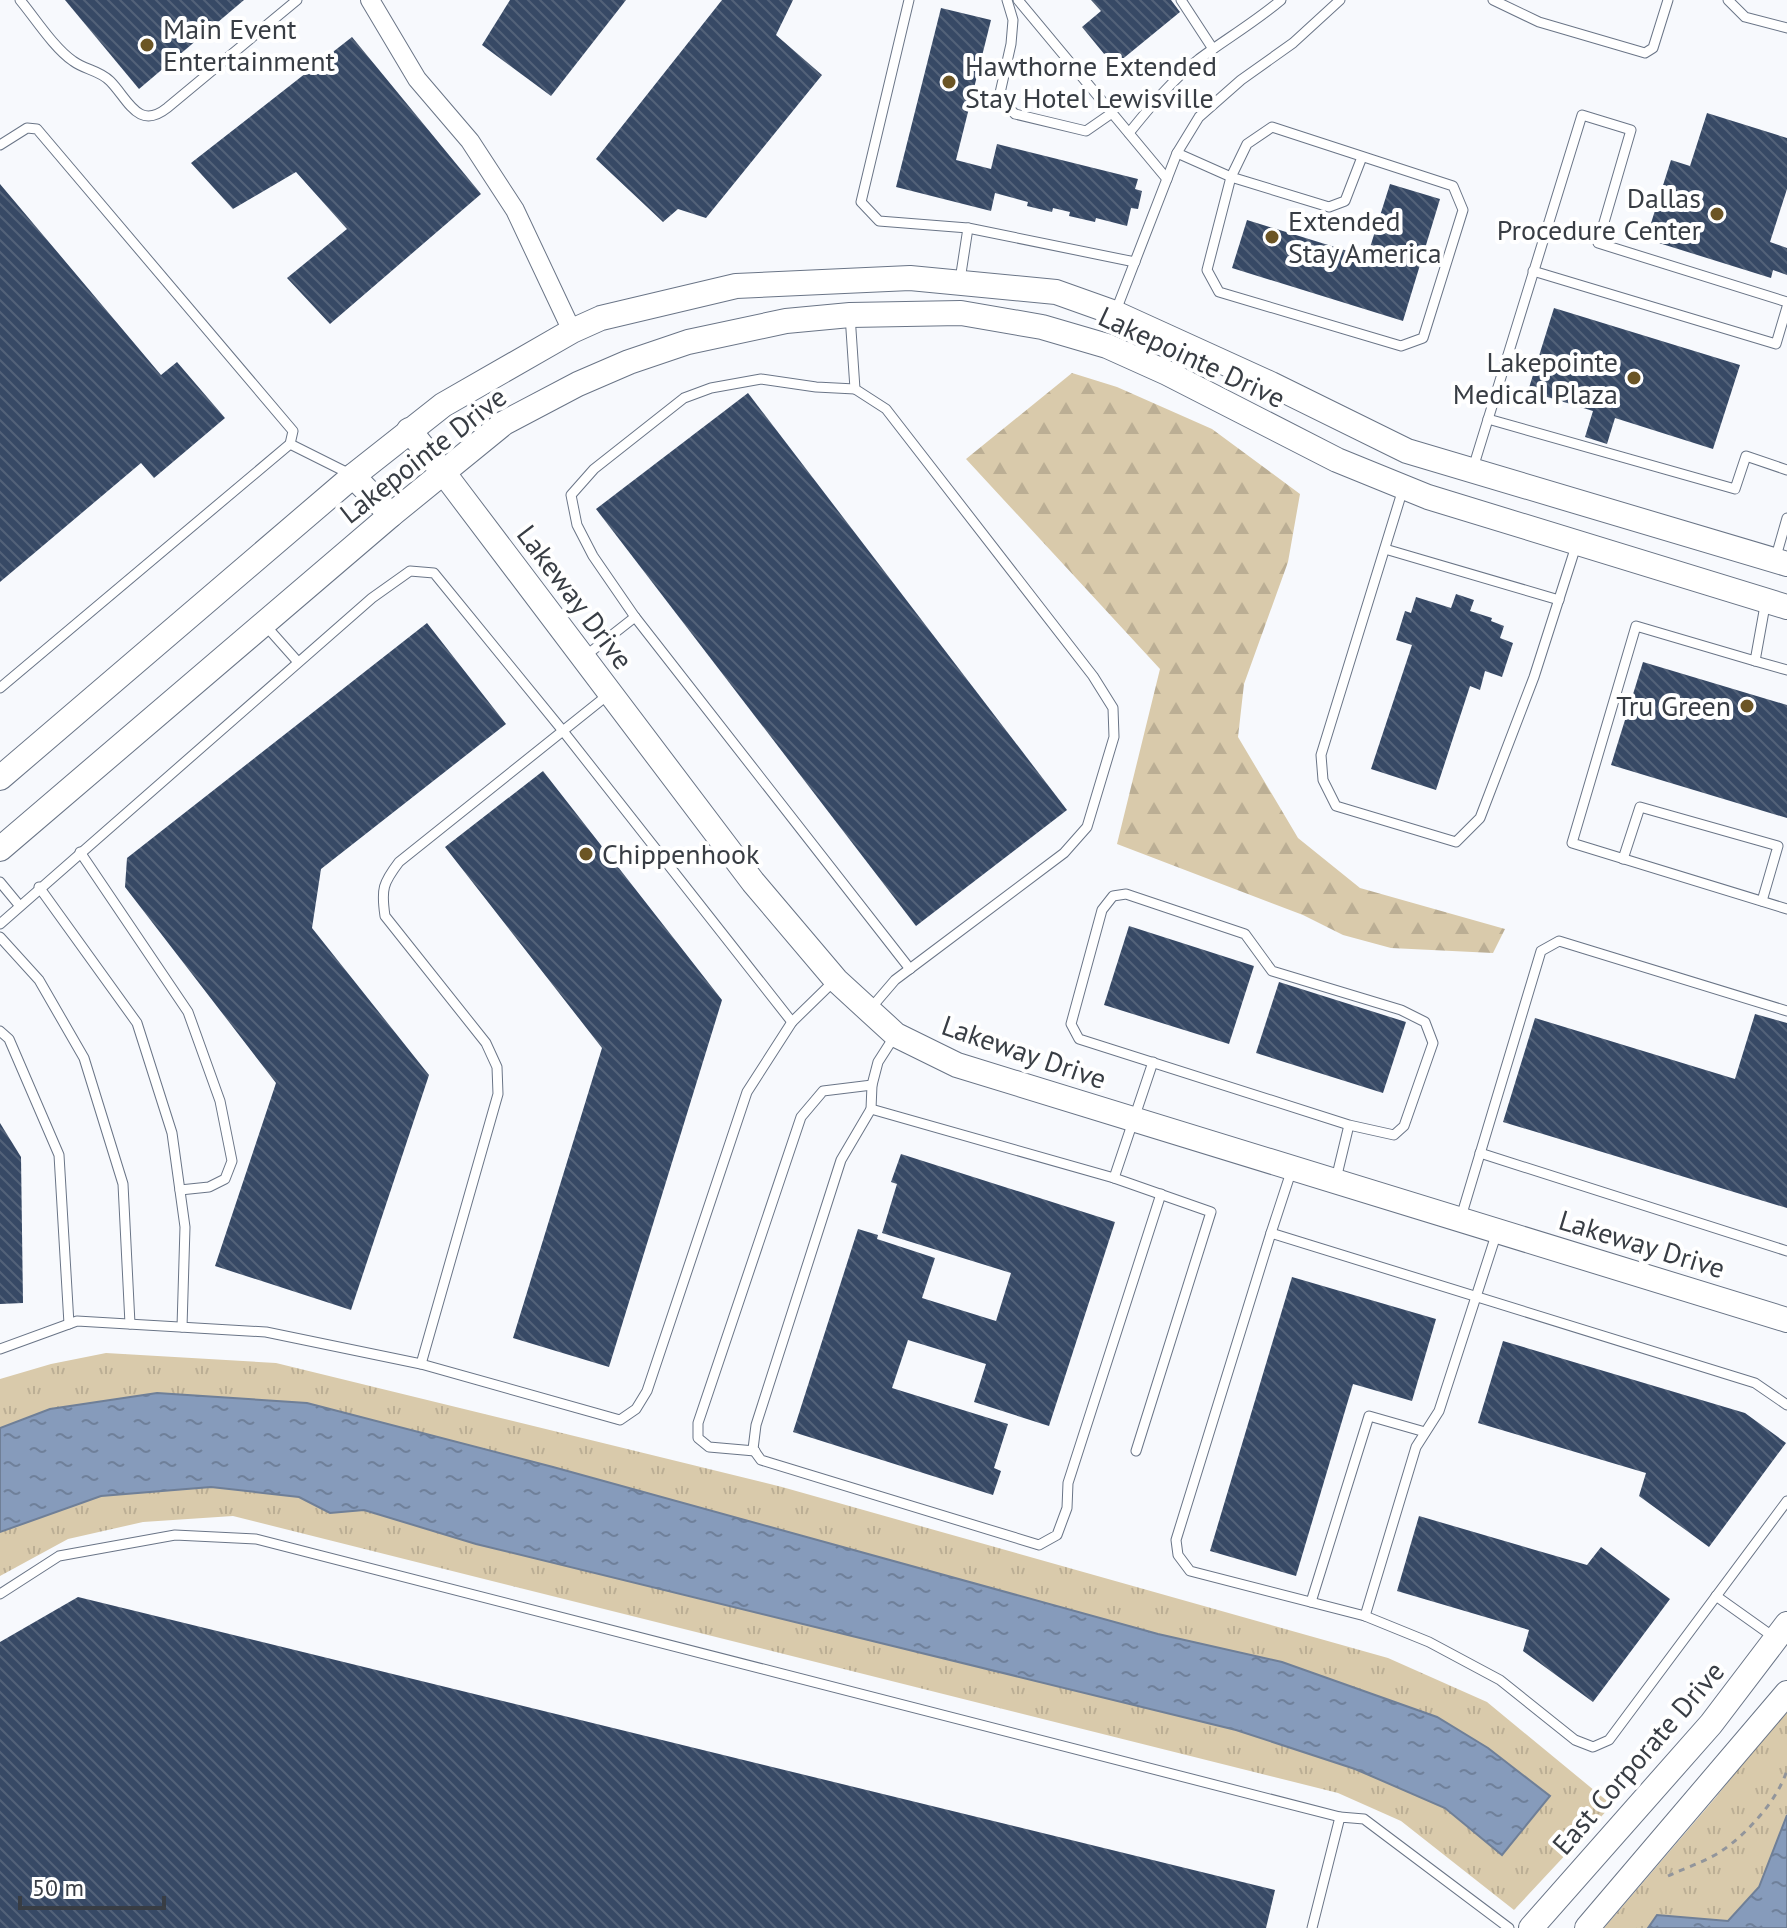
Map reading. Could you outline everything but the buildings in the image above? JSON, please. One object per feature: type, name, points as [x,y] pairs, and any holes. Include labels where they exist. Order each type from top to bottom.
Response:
[{"type":"main road","name":"Lakepointe Drive","points":[[0,778],[353,476],[443,405],[572,331],[601,318],[736,286],[910,278],[1056,292],[1115,313],[1271,384],[1407,451],[1781,562]]},
{"type":"main road","name":"Lakepointe Drive","points":[[0,849],[391,515],[504,423],[578,384],[629,362],[688,342],[786,321],[850,315],[961,313],[1042,327],[1107,346],[1167,373],[1337,460],[1404,488],[1777,604]]},
{"type":"main road","points":[[1107,346],[1115,313]]},
{"type":"main road","name":"Lakeway Drive","points":[[409,430],[753,882],[836,980],[896,1035],[957,1065],[1787,1320]]},
{"type":"main road","points":[[353,476],[391,515]]},
{"type":"main road","points":[[1777,604],[1781,562]]},
{"type":"main road","name":"East Corporate Drive","points":[[1531,1928],[1711,1724],[1782,1632]]},
{"type":"main road","points":[[1587,1928],[1787,1693]]},
{"type":"street","points":[[370,0],[417,79],[470,141],[515,210],[572,331]]},
{"type":"lane","points":[[20,0],[69,59],[97,71],[110,81],[137,114],[148,117],[158,115],[297,0]]},
{"type":"lane","points":[[909,0],[861,202],[879,221],[968,228],[1135,262]]},
{"type":"lane","points":[[1007,0],[1013,20],[1000,93],[1004,103],[1015,114],[1086,131],[1112,113]]},
{"type":"lane","points":[[1018,0],[1167,179]]},
{"type":"lane","points":[[1181,0],[1213,49]]},
{"type":"lane","points":[[1129,133],[1163,92],[1213,49],[1281,0]]},
{"type":"lane","points":[[1115,313],[1177,153],[1199,117],[1241,80],[1293,43],[1340,0]]},
{"type":"lane","points":[[1493,0],[1539,22],[1645,53],[1653,48],[1668,0]]},
{"type":"lane","points":[[1728,0],[1745,17],[1787,28]]},
{"type":"lane","points":[[1472,471],[1533,271],[1582,115],[1631,130],[1598,243],[1787,305],[1776,344],[1533,271]]},
{"type":"lane","points":[[1272,127],[1453,186],[1463,210],[1423,338],[1401,346],[1219,292],[1207,270],[1231,177],[1247,144],[1272,127]]},
{"type":"lane","points":[[0,145],[27,128],[37,129],[293,431],[290,444],[0,688]]},
{"type":"lane","points":[[1177,153],[1231,177],[1329,207],[1345,201],[1362,157]]},
{"type":"lane","points":[[960,282],[968,228]]},
{"type":"lane","points":[[850,315],[855,389]]},
{"type":"lane","points":[[869,1010],[895,980],[910,969],[1064,853],[1087,827],[1114,737],[1113,708],[1093,676],[886,409],[855,389],[761,379],[711,388],[684,398],[594,469],[571,495],[577,525],[593,556],[635,617],[910,969]]},
{"type":"lane","points":[[1488,419],[1735,489],[1746,456],[1787,470]]},
{"type":"lane","points":[[290,444],[353,476]]},
{"type":"lane","points":[[1404,488],[1321,755],[1323,780],[1336,806],[1456,842],[1480,818],[1534,677],[1577,542]]},
{"type":"lane","points":[[1781,562],[1787,518]]},
{"type":"lane","points":[[1385,549],[1559,600]]},
{"type":"lane","points":[[0,924],[372,598],[410,571],[434,573],[792,1022]]},
{"type":"lane","points":[[1755,661],[1777,604]]},
{"type":"lane","points":[[582,658],[635,617]]},
{"type":"lane","points":[[264,623],[298,662]]},
{"type":"lane","points":[[1787,670],[1636,626],[1572,843],[1787,909]]},
{"type":"lane","points":[[421,1364],[498,1094],[497,1067],[486,1043],[385,916],[381,892],[399,862],[610,693]]},
{"type":"lane","points":[[1623,859],[1640,807],[1778,846],[1762,901]]},
{"type":"lane","points":[[80,852],[188,1012],[220,1101],[232,1161],[225,1179],[209,1187],[180,1190]]},
{"type":"lane","points":[[0,882],[19,905]]},
{"type":"lane","points":[[39,887],[137,1023],[172,1133],[185,1227],[182,1327]]},
{"type":"lane","points":[[1126,894],[1245,934],[1272,971],[1401,1010],[1425,1022],[1433,1043],[1404,1126],[1394,1135],[1349,1125],[1079,1039],[1071,1024],[1102,910],[1113,896],[1126,894]]},
{"type":"lane","points":[[0,937],[39,980],[84,1058],[123,1184],[130,1324]]},
{"type":"lane","points":[[1460,1220],[1541,951],[1550,944],[1559,941],[1787,1011]]},
{"type":"lane","points":[[0,1349],[77,1321],[266,1332],[421,1364],[620,1420],[636,1409],[647,1391],[747,1092],[792,1022],[836,980]]},
{"type":"lane","points":[[0,1031],[9,1039],[59,1155],[69,1324]]},
{"type":"lane","points":[[896,1035],[878,1062],[872,1085],[871,1109],[841,1160],[756,1425],[755,1451],[761,1460],[1039,1545],[1057,1535],[1067,1508],[1068,1483],[1161,1194]]},
{"type":"lane","points":[[1114,1178],[1153,1062]]},
{"type":"lane","points":[[755,1451],[709,1447],[698,1438],[698,1423],[801,1117],[823,1091],[872,1085]]},
{"type":"lane","points":[[871,1109],[1114,1178],[1211,1212],[1136,1451]]},
{"type":"lane","points":[[1335,1182],[1349,1125]]},
{"type":"lane","points":[[1480,1153],[1787,1251]]},
{"type":"lane","points":[[1292,1169],[1176,1540],[1178,1555],[1190,1571],[1365,1616],[1429,1642],[1500,1680],[1575,1740],[1593,1747],[1609,1740],[1787,1501]]},
{"type":"lane","points":[[1365,1616],[1416,1447],[1439,1411],[1497,1232]]},
{"type":"lane","points":[[1271,1233],[1755,1383],[1787,1405]]},
{"type":"lane","points":[[1311,1602],[1369,1416],[1425,1432]]},
{"type":"lane","points":[[0,1594],[59,1556],[175,1535],[256,1539],[1340,1817],[1364,1819],[1509,1928]]},
{"type":"lane","points":[[1716,1596],[1782,1632]]},
{"type":"lane","points":[[1312,1928],[1340,1817]]},
{"type":"path","points":[[1668,1876],[1727,1846],[1771,1803],[1780,1790],[1787,1770]]},
{"type":"green space","points":[[1072,373],[1117,387],[1212,429],[1300,494],[1288,562],[1244,684],[1238,737],[1298,838],[1360,888],[1505,929],[1493,953],[1391,948],[1343,935],[1303,915],[1117,844],[1160,669],[966,459]]},
{"type":"green space","points":[[106,1353],[276,1363],[782,1487],[1388,1658],[1487,1702],[1612,1805],[1514,1910],[1401,1821],[1338,1793],[233,1516],[143,1522],[68,1539],[0,1576],[0,1379],[51,1364]]},
{"type":"green space","points":[[1787,1708],[1787,1928],[1604,1928],[1716,1797]]},
{"type":"water","points":[[157,1393],[307,1403],[553,1467],[1158,1634],[1282,1662],[1437,1717],[1488,1748],[1550,1796],[1502,1855],[1445,1808],[1355,1769],[1236,1730],[476,1544],[364,1510],[330,1513],[299,1497],[211,1487],[101,1496],[0,1532],[0,1428],[50,1409]]},
{"type":"water","points":[[1787,1815],[1787,1928],[1648,1928],[1657,1915],[1728,1921],[1759,1887]]},
{"type":"place","name":"Main Event Entertainment","points":[[147,45]]},
{"type":"place","name":"Hawthorne Extended Stay Hotel Lewisville","points":[[949,82]]},
{"type":"place","name":"Dallas Procedure Center","points":[[1717,214]]},
{"type":"place","name":"Extended Stay America","points":[[1272,237]]},
{"type":"place","name":"Lakepointe Medical Plaza","points":[[1634,378]]},
{"type":"place","name":"Tru Green","points":[[1747,706]]},
{"type":"place","name":"Chippenhook","points":[[586,854]]}]
